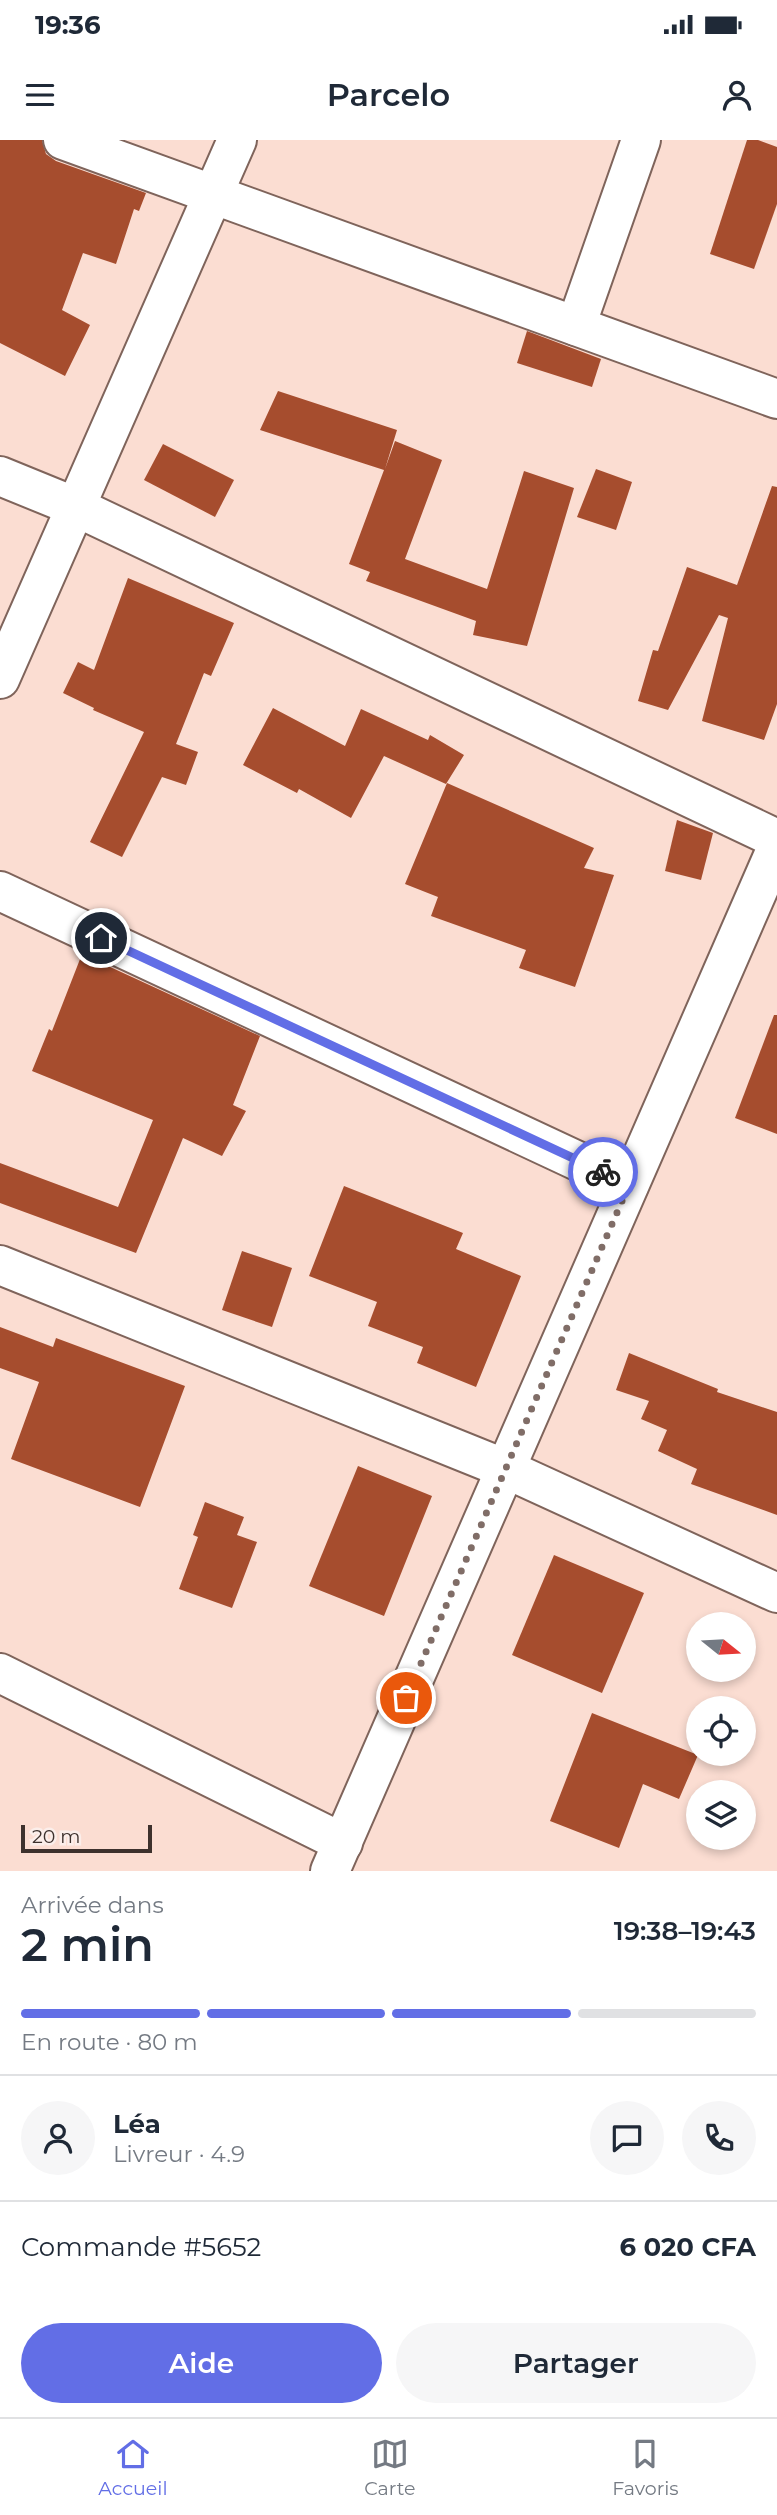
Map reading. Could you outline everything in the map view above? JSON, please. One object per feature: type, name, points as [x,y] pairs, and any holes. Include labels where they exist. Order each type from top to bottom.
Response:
[{"type":"street","points":[[63,140],[777,399]]},
{"type":"street","points":[[0,679],[237,140]]},
{"type":"street","points":[[576,326],[641,140]]},
{"type":"street","points":[[0,476],[76,507],[777,839]]},
{"type":"street","points":[[0,1673],[336,1857],[777,847]]},
{"type":"street","points":[[0,891],[629,1185]]},
{"type":"street","points":[[0,1265],[506,1469],[777,1593]]},
{"type":"building","points":[[0,140],[42,140],[46,154],[56,161],[146,193],[139,211],[134,209],[116,264],[83,253],[62,310],[90,325],[65,376],[0,343]]},
{"type":"building","points":[[747,140],[758,140],[777,147],[777,204],[754,269],[710,254]]},
{"type":"building","points":[[527,331],[601,359],[592,387],[517,363]]},
{"type":"building","points":[[278,391],[397,430],[385,469],[395,441],[442,460],[405,559],[487,589],[524,471],[574,488],[527,646],[473,635],[476,621],[366,581],[370,572],[349,564],[384,470],[260,430]]},
{"type":"building","points":[[163,444],[234,480],[215,517],[144,480]]},
{"type":"building","points":[[596,469],[632,482],[616,530],[577,517]]},
{"type":"building","points":[[772,486],[777,487],[777,704],[764,740],[702,721],[728,618],[719,615],[668,710],[638,701],[653,650],[658,651],[687,567],[737,585]]},
{"type":"building","points":[[128,578],[234,623],[211,676],[204,673],[176,744],[198,752],[186,785],[162,777],[122,857],[90,842],[144,732],[93,710],[94,708],[63,693],[78,662],[94,670]]},
{"type":"building","points":[[273,708],[345,746],[361,709],[428,740],[430,735],[464,755],[446,784],[384,756],[351,818],[299,789],[297,793],[243,765]]},
{"type":"building","points":[[447,783],[594,848],[584,868],[614,875],[575,987],[519,968],[526,950],[431,916],[438,897],[405,884]]},
{"type":"building","points":[[677,820],[713,833],[701,880],[665,871]]},
{"type":"building","points":[[82,954],[260,1036],[233,1105],[246,1111],[222,1156],[183,1138],[136,1253],[0,1203],[0,1163],[118,1207],[153,1120],[32,1071],[49,1029],[52,1031]]},
{"type":"building","points":[[774,1015],[777,1015],[777,1134],[735,1118]]},
{"type":"building","points":[[344,1186],[463,1233],[456,1249],[521,1276],[476,1387],[417,1363],[423,1347],[368,1326],[377,1302],[309,1276]]},
{"type":"building","points":[[242,1251],[292,1268],[272,1327],[222,1310]]},
{"type":"building","points":[[0,1327],[53,1347],[56,1338],[185,1386],[140,1507],[11,1459],[39,1382],[0,1368]]},
{"type":"building","points":[[629,1353],[718,1389],[717,1392],[777,1412],[777,1515],[691,1484],[697,1469],[658,1451],[667,1430],[641,1419],[649,1401],[616,1390]]},
{"type":"building","points":[[358,1466],[432,1496],[384,1616],[309,1586]]},
{"type":"building","points":[[205,1502],[244,1517],[237,1535],[257,1542],[232,1608],[179,1589],[198,1537],[193,1535]]},
{"type":"building","points":[[554,1555],[644,1593],[602,1693],[512,1655]]},
{"type":"building","points":[[592,1713],[686,1750],[686,1766],[693,1766],[679,1799],[643,1784],[619,1848],[550,1821]]},
{"type":"way so far","points":[[406,1698],[629,1185],[603,1172]]},
{"type":"route","points":[[101,938],[603,1172]]}]
